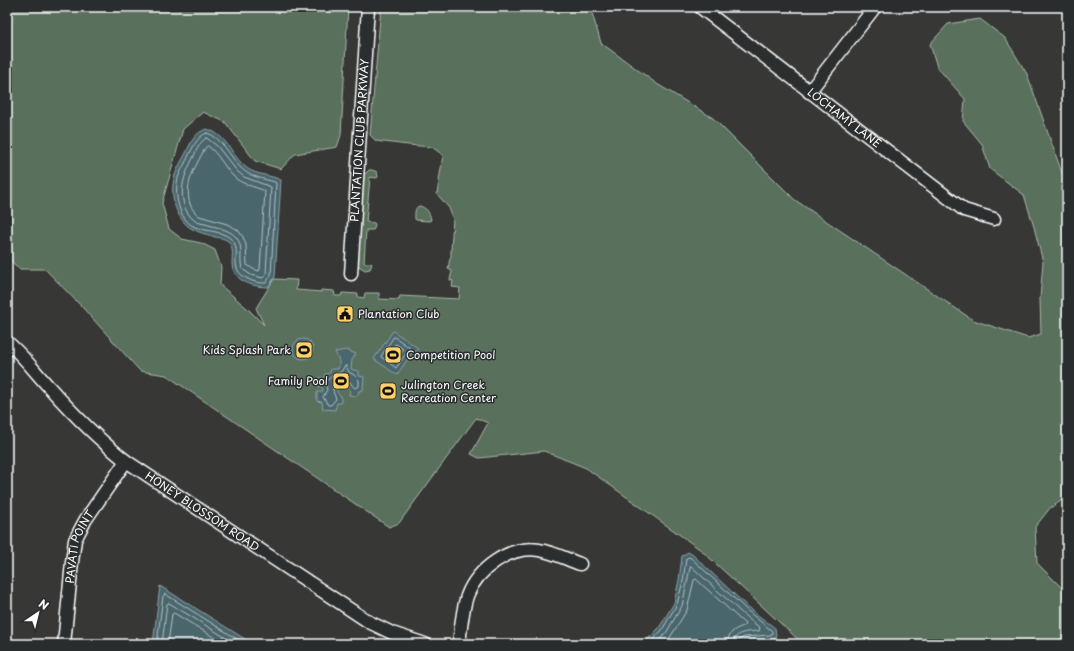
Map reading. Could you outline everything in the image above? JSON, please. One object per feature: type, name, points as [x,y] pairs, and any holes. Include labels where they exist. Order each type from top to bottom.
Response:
[{"type":"street","name":"PLANTATION CLUB PARKWAY","points":[[351,274],[368,7]]},
{"type":"street","name":"LOCHAMY LANE","points":[[700,7],[964,210],[994,219]]},
{"type":"street","points":[[809,92],[875,7]]},
{"type":"street","name":"HONEY BLOSSOM ROAD","points":[[7,342],[79,420],[126,461],[369,622],[392,633],[425,644]]},
{"type":"street","name":"PAVATI POINT","points":[[64,644],[72,562],[76,540],[86,519],[126,461]]},
{"type":"street","points":[[459,644],[464,608],[467,596],[473,583],[485,570],[503,556],[520,551],[538,550],[554,554],[580,564]]},
{"type":"green space","points":[[7,7],[348,7],[341,135],[337,147],[295,154],[281,169],[255,161],[225,122],[203,112],[183,129],[162,203],[169,229],[182,239],[201,243],[215,250],[221,267],[220,285],[264,325],[256,308],[274,279],[297,280],[296,290],[321,292],[321,290],[334,291],[335,296],[341,296],[342,293],[358,294],[358,297],[364,298],[365,293],[379,293],[379,299],[399,300],[400,296],[459,299],[460,288],[452,287],[453,281],[450,280],[452,271],[448,269],[451,257],[453,219],[449,208],[437,194],[443,155],[432,147],[376,141],[370,135],[381,7],[589,7],[601,43],[657,84],[713,118],[795,200],[973,320],[1028,338],[1041,334],[1040,299],[1043,262],[1024,195],[990,169],[982,144],[963,121],[965,99],[937,67],[930,44],[948,24],[980,19],[1005,38],[1027,74],[1067,187],[1067,497],[1050,508],[1035,527],[1037,563],[1067,593],[1067,644],[803,644],[701,550],[586,468],[544,451],[479,458],[471,454],[488,423],[476,418],[399,523],[389,527],[166,375],[140,371],[83,308],[45,269],[20,269],[7,258]]},
{"type":"green space","points":[[369,170],[377,172],[378,177],[370,177],[366,222],[375,224],[373,230],[366,230],[364,263],[372,264],[370,269],[365,270],[360,267],[357,262],[362,181],[364,175]]},
{"type":"green space","points":[[419,206],[427,211],[431,220],[415,219],[415,213],[417,207]]},
{"type":"water","points":[[207,129],[220,136],[248,169],[256,173],[281,180],[275,277],[268,287],[256,286],[239,279],[233,269],[231,244],[224,239],[201,233],[189,227],[177,211],[173,199],[173,181],[175,175],[196,135]]},
{"type":"water","name":"Competition Pool","points":[[393,331],[418,348],[416,352],[413,351],[397,375],[374,359]]},
{"type":"water","name":"Kids Splash Park","points":[[303,339],[310,342],[313,349],[310,356],[303,359],[296,356],[293,349],[296,342]]},
{"type":"water","name":"Family Pool","points":[[346,350],[356,354],[352,360],[351,369],[359,371],[359,376],[364,377],[363,390],[359,391],[357,396],[349,395],[350,390],[348,386],[339,386],[337,392],[341,396],[341,403],[337,403],[335,410],[323,409],[322,402],[317,401],[317,392],[322,392],[323,390],[322,387],[318,386],[318,378],[324,378],[325,374],[330,373],[331,369],[338,369],[339,363],[335,352]]},
{"type":"water","points":[[688,552],[751,610],[775,628],[776,635],[774,639],[745,641],[738,644],[643,644],[659,628],[674,603],[682,556]]},
{"type":"water","points":[[160,586],[253,644],[153,644]]},
{"type":"place","name":"Plantation Club","points":[[345,314]]},
{"type":"place","name":"Kids Splash Park","points":[[304,350]]},
{"type":"place","name":"Competition Pool","points":[[393,355]]},
{"type":"place","name":"Family Pool","points":[[341,381]]},
{"type":"place","name":"Julington Creek Recreation Center","points":[[388,391]]}]
